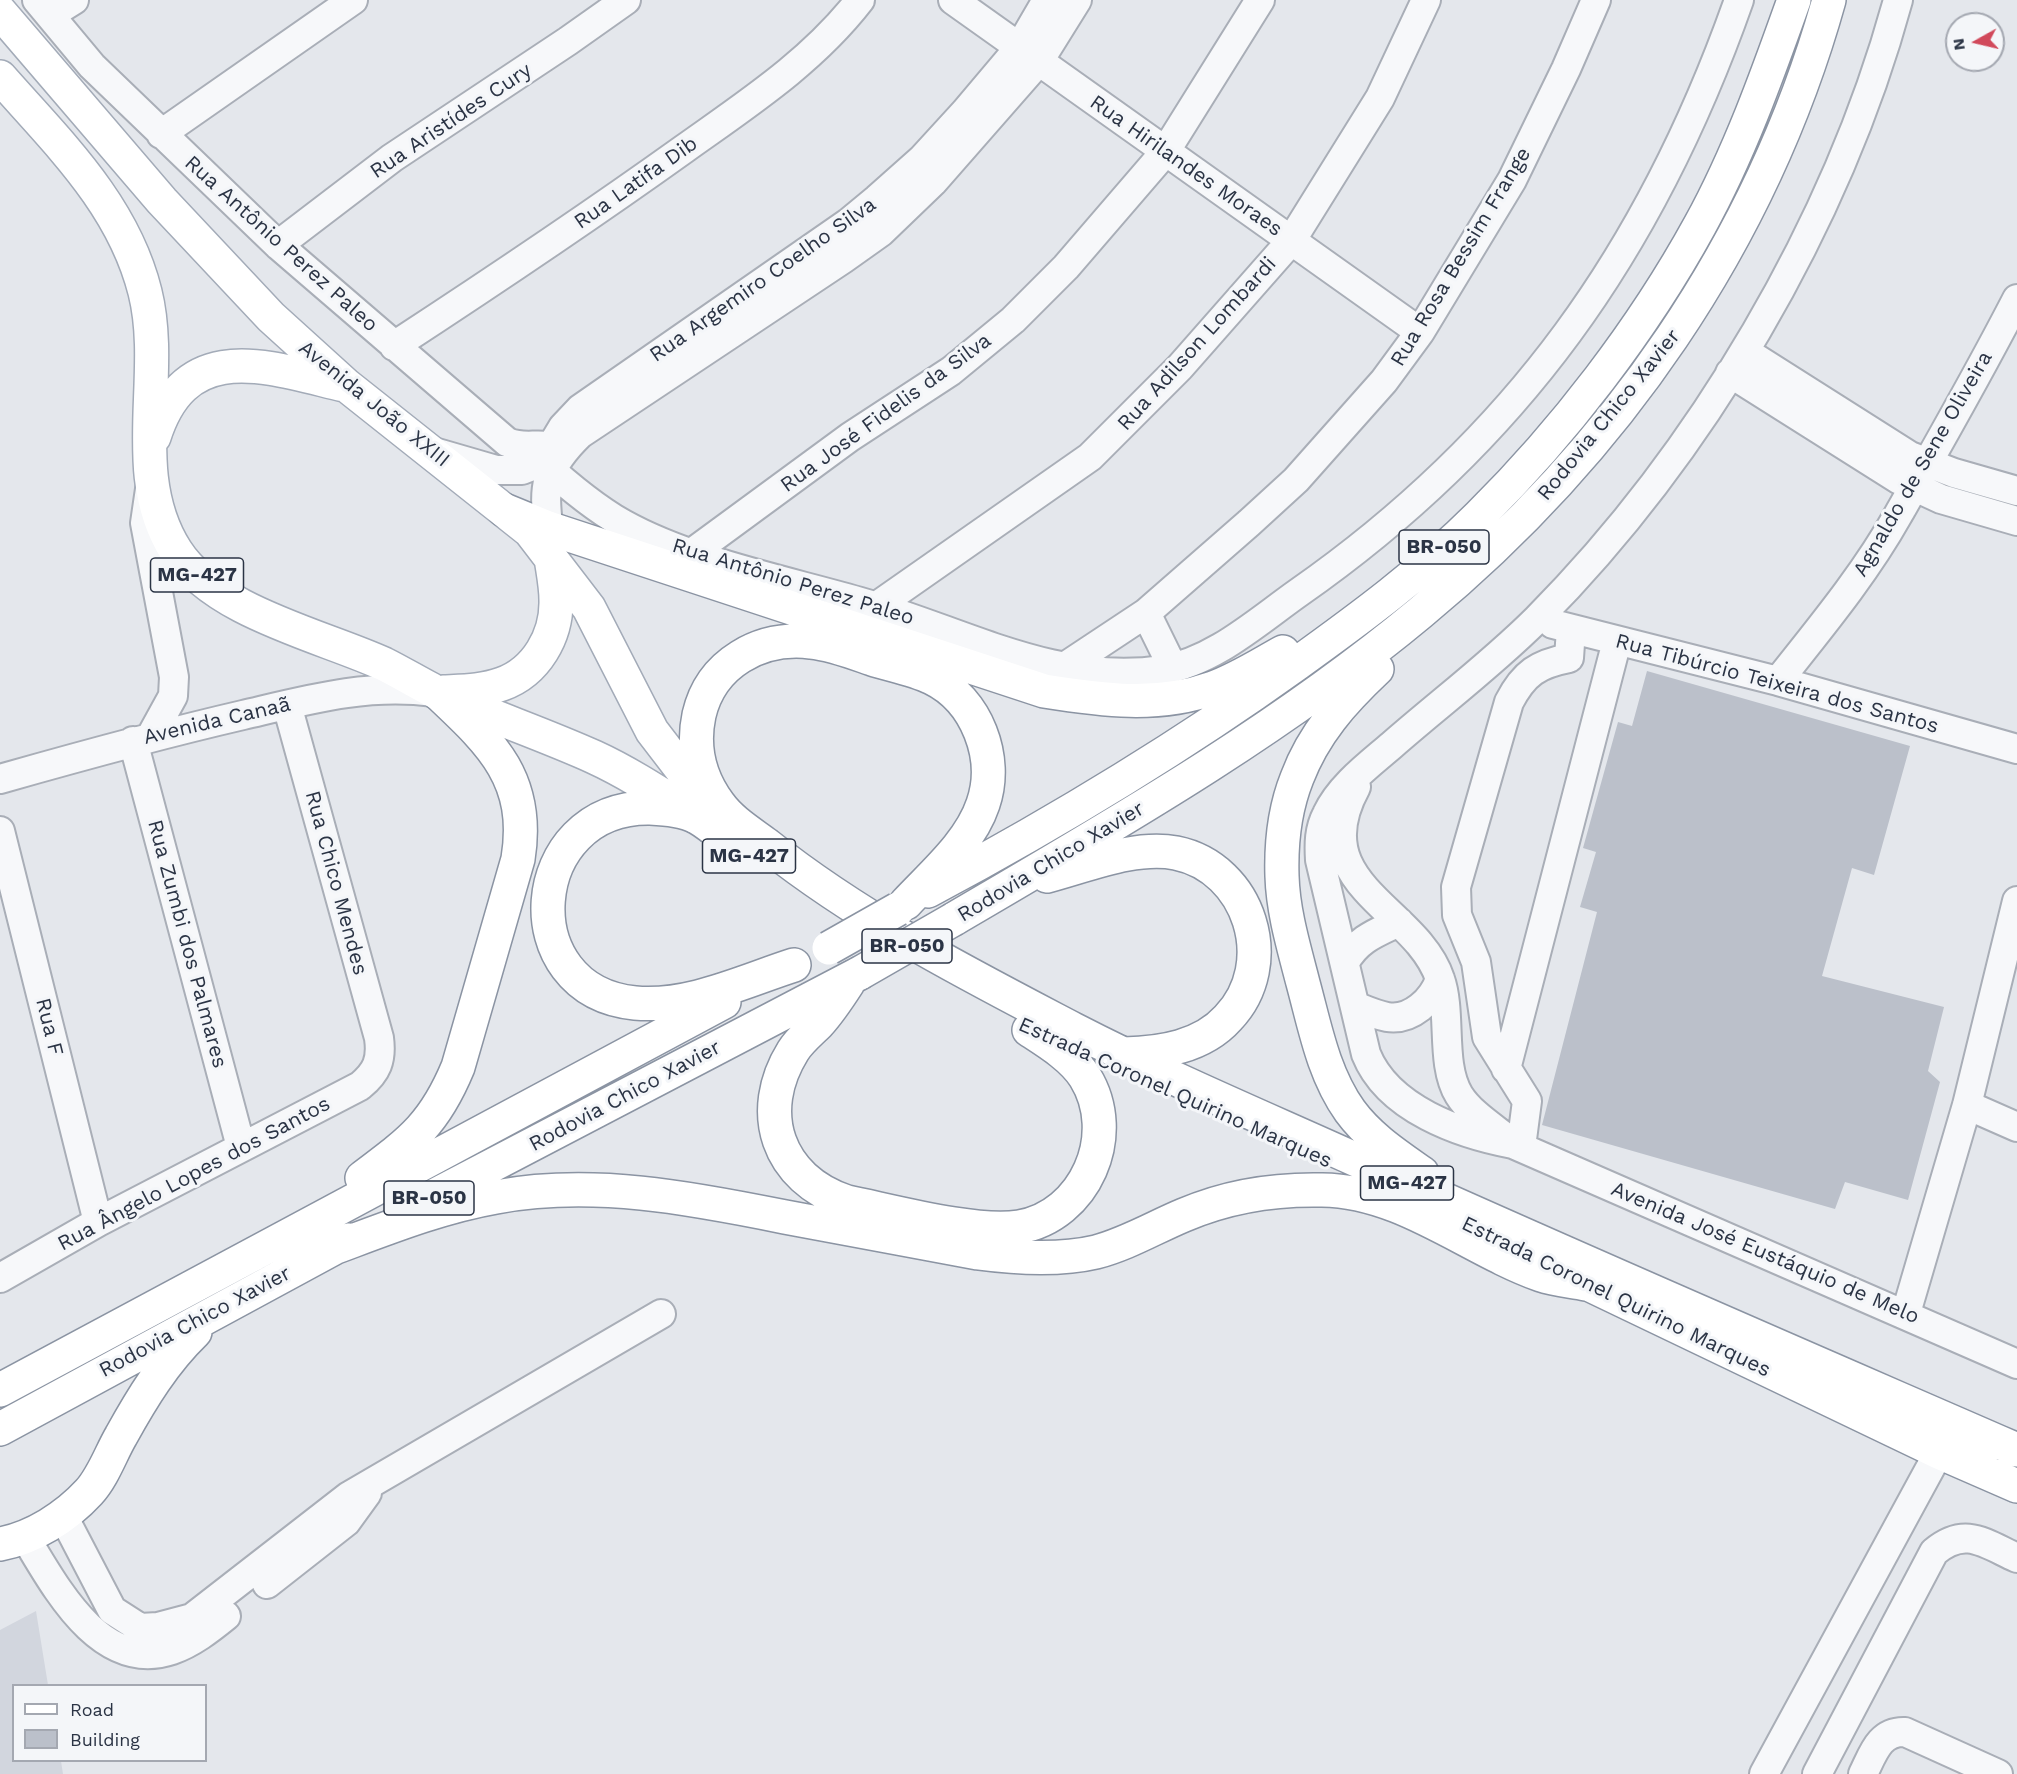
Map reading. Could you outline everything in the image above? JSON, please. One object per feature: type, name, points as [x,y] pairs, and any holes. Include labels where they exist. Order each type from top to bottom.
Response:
[{"type":"main road","name":"Rodovia Chico Xavier","points":[[0,1390],[829,948],[1043,829],[1229,712],[1376,607],[1479,516],[1606,371],[1700,225],[1734,156],[1764,85],[1794,0]]},
{"type":"main road","name":"Rodovia Chico Xavier","points":[[0,1429],[331,1249],[856,975],[954,919],[1160,797],[1259,732],[1352,666],[1421,613],[1477,562],[1567,472],[1630,395],[1681,327],[1731,243],[1772,161],[1803,88],[1829,0]]},
{"type":"main road","name":"Avenida João XXIII","points":[[0,12],[162,201],[271,317],[346,385],[504,510],[549,542],[1044,691],[1103,700],[1139,701],[1190,695],[1238,676],[1370,598],[1479,516]]},
{"type":"main road","name":"MG-427","points":[[0,77],[92,182],[117,220],[133,255],[146,294],[152,338],[151,465],[160,517],[176,551],[195,574],[219,593],[242,606],[385,665],[438,693],[596,758],[710,814],[807,889]]},
{"type":"main road","name":"MG-427","points":[[151,465],[160,417],[172,398],[188,383],[221,367],[242,364],[263,366],[346,385]]},
{"type":"main road","points":[[438,693],[501,685],[520,676],[536,662],[546,643],[554,619],[556,600],[549,542]]},
{"type":"main road","name":"MG-427","points":[[549,542],[589,608],[652,731],[685,774],[710,814]]},
{"type":"main road","points":[[1477,562],[1408,640],[1346,698],[1310,748],[1296,778],[1288,808],[1282,877],[1287,920],[1322,1054],[1350,1110],[1369,1133],[1386,1148],[1496,1222]]},
{"type":"main road","points":[[794,965],[701,995],[652,1004],[633,1003],[604,994],[579,979],[567,965],[550,931],[547,912],[551,879],[567,849],[600,820],[627,810],[662,808],[710,814],[707,787],[698,764],[698,721],[703,702],[712,684],[738,657],[772,643],[811,642],[830,645],[932,678],[961,701],[974,717],[981,735],[989,772],[982,807],[963,841],[902,906]]},
{"type":"main road","points":[[287,1235],[390,1157],[434,1116],[458,1067],[518,859],[521,837],[520,817],[516,794],[508,774],[483,734],[438,693]]},
{"type":"main road","points":[[1014,884],[1146,852],[1176,853],[1201,862],[1221,876],[1237,892],[1247,912],[1254,936],[1251,978],[1242,999],[1229,1018],[1197,1040],[1167,1050],[1122,1054]]},
{"type":"main road","name":"Estrada Coronel Quirino Marques","points":[[807,889],[1122,1054],[1496,1222],[2017,1450]]},
{"type":"main road","name":"Estrada Coronel Quirino Marques","points":[[807,889],[936,978],[1029,1030],[1362,1176],[1488,1234],[1586,1284],[1939,1452],[2017,1486]]},
{"type":"main road","points":[[856,975],[835,1004],[794,1049],[777,1080],[774,1103],[779,1142],[788,1159],[813,1185],[829,1196],[847,1202],[1001,1229],[1038,1223],[1069,1201],[1091,1172],[1097,1153],[1098,1116],[1086,1078],[1076,1065],[1029,1030]]},
{"type":"main road","points":[[331,1249],[412,1219],[496,1197],[584,1190],[627,1191],[719,1204],[978,1253],[1016,1258],[1059,1256],[1095,1252],[1224,1201],[1264,1192],[1325,1190],[1349,1192],[1379,1200],[1520,1266],[1554,1279],[1586,1284]]},
{"type":"main road","points":[[12,1541],[47,1526],[90,1491],[139,1403],[173,1353],[218,1309]]},
{"type":"street","points":[[43,8],[74,0]]},
{"type":"street","points":[[161,134],[353,0]]},
{"type":"street","name":"Rua Aristídes Cury","points":[[278,245],[392,158],[626,0]]},
{"type":"street","name":"Rua Latifa Dib","points":[[394,346],[580,223],[789,74],[841,24],[860,0]]},
{"type":"street","name":"Rua Hirilandes Moraes","points":[[953,0],[1420,332]]},
{"type":"street","name":"Rua Argemiro Coelho Silva","points":[[1029,54],[1047,0]]},
{"type":"street","name":"Rua Argemiro Coelho Silva","points":[[549,542],[544,501],[552,457],[580,409],[848,223],[922,159],[1029,54],[1077,0]]},
{"type":"street","name":"Rua José Fidelis da Silva","points":[[692,553],[850,437],[951,371],[1013,320],[1066,267],[1165,152],[1260,0]]},
{"type":"street","name":"Rua Adilson Lombardi","points":[[877,606],[1090,457],[1180,368],[1291,240],[1380,98],[1415,28],[1426,0]]},
{"type":"street","name":"Rua Rosa Bessim Frange","points":[[1063,668],[1146,613],[1296,480],[1384,381],[1420,332],[1512,180],[1566,69],[1596,0]]},
{"type":"street","name":"Rua Antônio Perez Paleo","points":[[43,8],[92,66],[278,245],[507,442],[552,457],[620,522],[692,553],[877,606],[1032,661],[1063,668],[1126,673],[1173,668],[1194,661],[1227,643],[1340,564],[1418,501],[1516,399],[1569,333],[1640,226],[1679,150],[1716,66],[1739,0]]},
{"type":"street","points":[[1517,1145],[1480,1137],[1434,1118],[1390,1090],[1371,1067],[1320,860],[1319,844],[1328,812],[1367,766],[1536,619],[1616,531],[1671,459],[1738,362],[1804,242],[1836,172],[1870,87],[1898,0]]},
{"type":"street","name":"Agnaldo de Sene Oliveira","points":[[1778,681],[1846,595],[1898,516],[1920,475],[1941,444],[2017,299]]},
{"type":"street","points":[[1738,362],[1920,475],[1941,498],[2017,521]]},
{"type":"street","points":[[433,452],[496,470],[522,470],[552,457]]},
{"type":"street","points":[[142,739],[173,696],[174,677],[145,523],[151,465]]},
{"type":"street","points":[[1920,475],[2017,491]]},
{"type":"street","points":[[1146,613],[1173,668]]},
{"type":"street","name":"Rua Tibúrcio Teixeira dos Santos","points":[[1536,619],[1778,681],[2017,749]]},
{"type":"street","points":[[1517,1145],[1527,1101],[1487,1037],[1476,962],[1457,915],[1456,887],[1509,702],[1516,687],[1544,663],[1569,658],[1571,629]]},
{"type":"street","points":[[1506,1069],[1617,641]]},
{"type":"street","name":"Avenida Canaã","points":[[0,779],[142,739],[287,705],[376,688],[438,693]]},
{"type":"street","name":"Rua Chico Mendes","points":[[287,705],[379,1038],[380,1062]]},
{"type":"street","name":"Rua Zumbi dos Palmares","points":[[142,739],[241,1147]]},
{"type":"street","points":[[1367,766],[1350,797],[1346,813],[1344,845],[1353,874],[1362,888],[1399,922],[1428,955],[1440,979],[1455,1087],[1467,1105],[1517,1145]]},
{"type":"street","name":"Rua F","points":[[0,831],[98,1222]]},
{"type":"street","points":[[1906,1313],[1966,1105],[2017,901]]},
{"type":"street","points":[[1344,962],[1351,950],[1365,938],[1399,922]]},
{"type":"street","points":[[1355,1006],[1386,1017],[1405,1016],[1432,996],[1440,979]]},
{"type":"street","name":"Rua Ângelo Lopes dos Santos","points":[[0,1278],[98,1222],[360,1086],[375,1072],[380,1062]]},
{"type":"street","points":[[1966,1105],[2017,1127]]},
{"type":"street","name":"Avenida José Eustáquio de Melo","points":[[1517,1145],[1906,1313],[2017,1364]]},
{"type":"street","points":[[62,1514],[112,1610],[132,1626],[135,1640],[145,1654],[171,1650],[203,1634],[346,1522],[378,1479],[661,1314]]},
{"type":"street","points":[[1764,1774],[1939,1452]]},
{"type":"street","points":[[1816,1774],[1934,1552],[1947,1541],[1960,1537],[1980,1542],[2017,1558]]},
{"type":"street","points":[[12,1541],[49,1576],[90,1630],[118,1648],[135,1640]]},
{"type":"street","points":[[1863,1774],[1880,1742],[1887,1735],[1905,1732],[1998,1774]]},
{"type":"shaded area","points":[[36,1611],[48,1684],[12,1684],[12,1762],[61,1762],[63,1774],[0,1774],[0,1630]]},
{"type":"building","points":[[1647,671],[1910,746],[1874,875],[1852,868],[1822,976],[1944,1007],[1928,1071],[1940,1082],[1908,1200],[1845,1182],[1835,1209],[1542,1125],[1597,912],[1580,907],[1596,852],[1583,848],[1618,722],[1632,726]]}]
